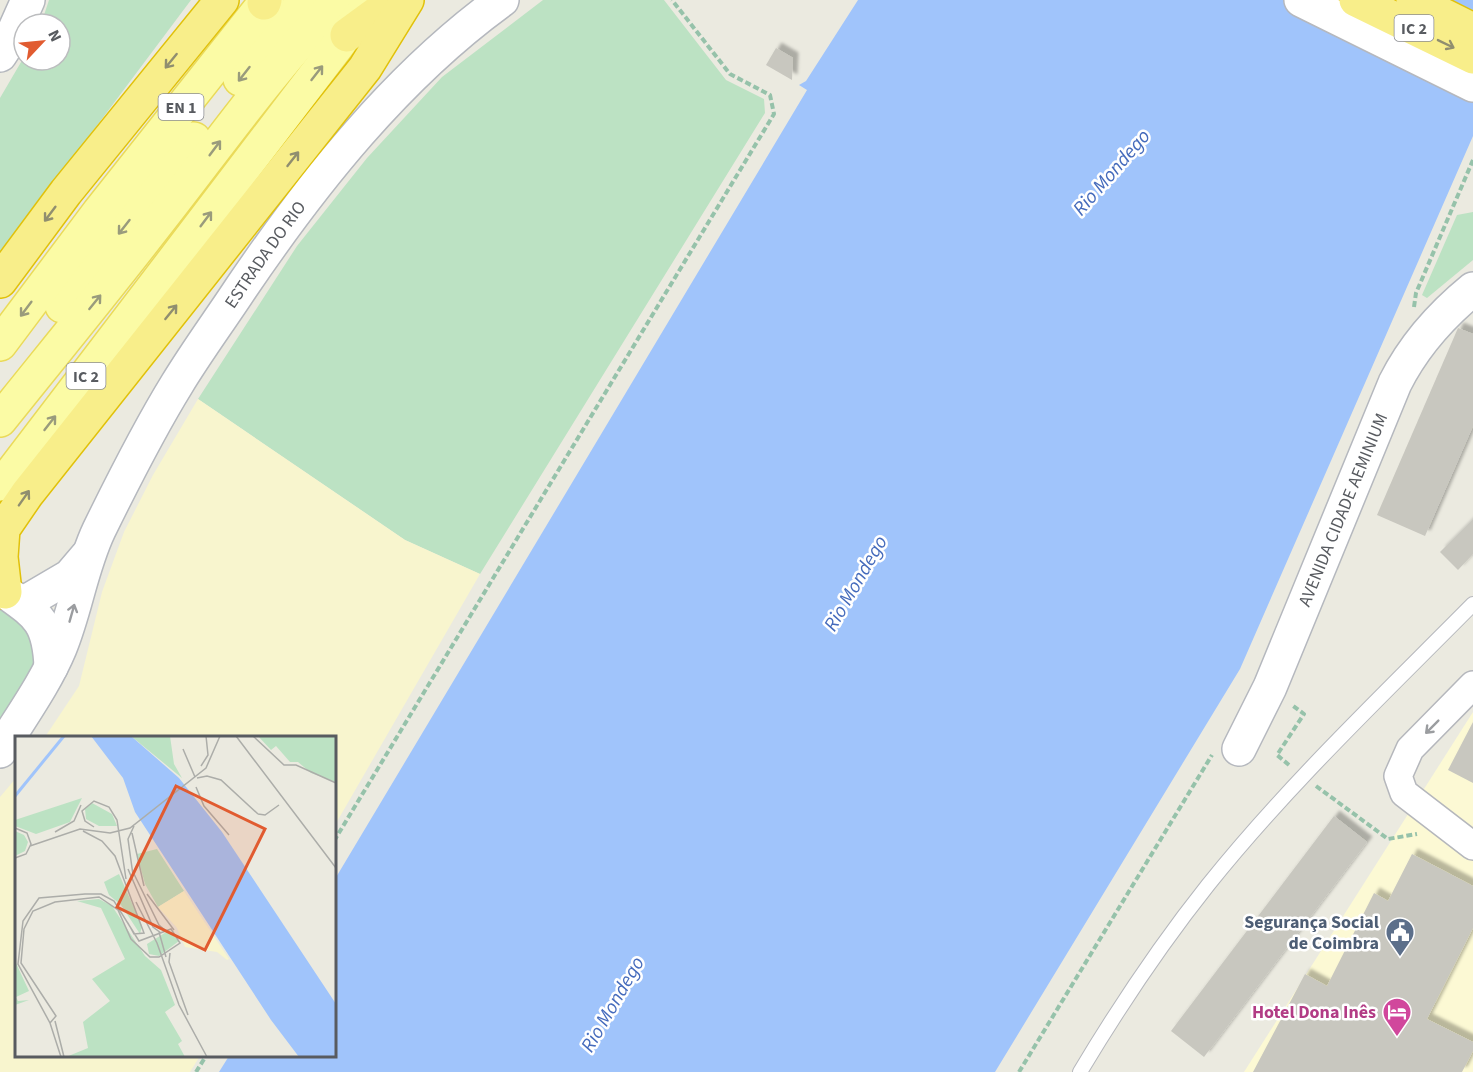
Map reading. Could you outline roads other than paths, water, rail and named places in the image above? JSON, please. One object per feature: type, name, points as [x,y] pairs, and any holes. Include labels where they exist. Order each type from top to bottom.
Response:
[{"type":"highway","points":[[0,281],[66,192],[222,0]]},
{"type":"highway","points":[[346,34],[395,0]]},
{"type":"highway","points":[[10,594],[1,557],[3,529],[27,494],[365,68],[407,0]]},
{"type":"highway","name":"IC 2","points":[[1356,0],[1473,57]]},
{"type":"highway","name":"IC 2","points":[[1413,0],[1473,30]]},
{"type":"main road","points":[[0,386],[280,28],[306,0]]},
{"type":"main road","points":[[0,420],[266,82],[304,35],[339,0]]},
{"type":"main road","points":[[346,34],[372,0]]},
{"type":"main road","name":"EN 1","points":[[0,344],[99,212],[265,1]]},
{"type":"main road","name":"IC 2","points":[[0,484],[13,471],[171,266],[346,34]]},
{"type":"street","points":[[0,55],[11,38],[28,0]]},
{"type":"street","name":"ESTRADA DO RIO","points":[[0,751],[51,667],[72,616],[87,556],[130,466],[177,384],[281,230],[351,142],[427,61],[468,24],[502,0]]},
{"type":"street","points":[[1301,0],[1473,85]]},
{"type":"street","name":"AVENIDA CIDADE AEMINIUM","points":[[1227,749],[1270,687],[1395,383],[1416,346],[1429,330],[1473,288]]},
{"type":"street","name":"ESTRADA DO RIO","points":[[10,594],[70,576],[87,556]]},
{"type":"street","points":[[10,594],[30,608],[45,628],[50,647],[51,667]]},
{"type":"street","points":[[1473,685],[1410,748],[1398,776],[1404,793],[1473,846]]},
{"type":"lane","points":[[1080,1072],[1150,964],[1216,876],[1303,776],[1473,604]]},
{"type":"water","name":"Rio Mondego","points":[[858,0],[1391,0],[1372,37],[1402,0],[1473,0],[1473,136],[1240,669],[995,1072],[219,1072],[228,1057],[336,1057],[336,877],[807,90],[799,85],[806,81]]},
{"type":"place","name":"Segurança Social de Coimbra","points":[[1400,958]]},
{"type":"place","name":"Hotel Dona Inês","points":[[1397,1038]]}]
